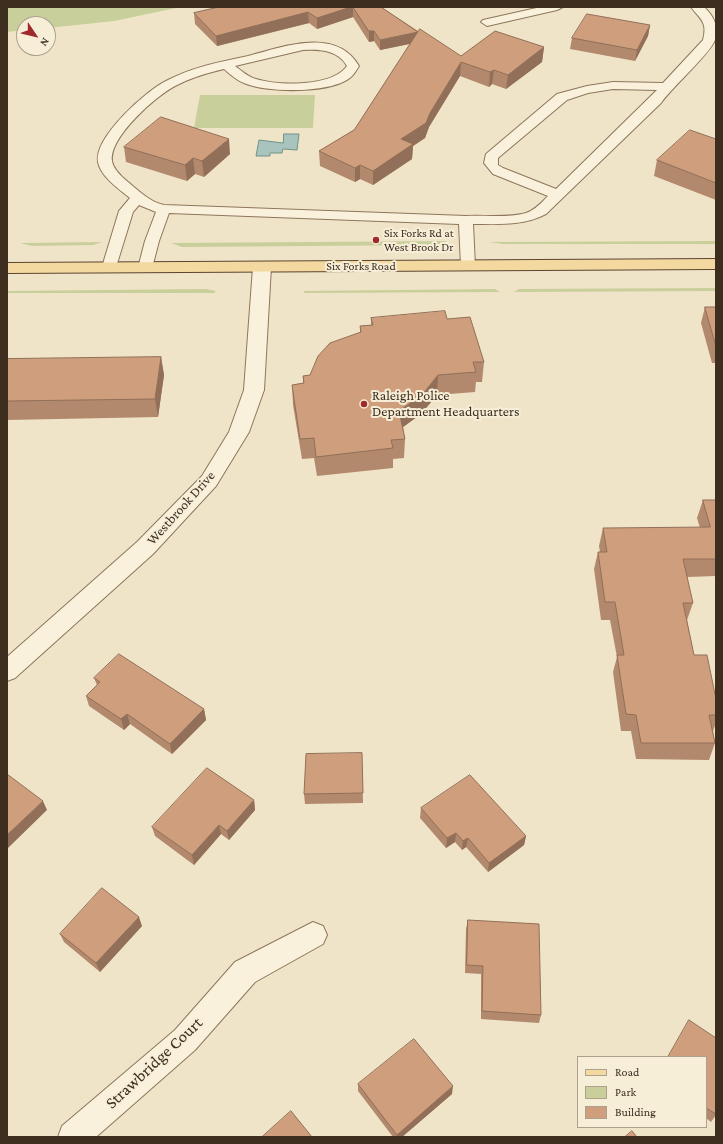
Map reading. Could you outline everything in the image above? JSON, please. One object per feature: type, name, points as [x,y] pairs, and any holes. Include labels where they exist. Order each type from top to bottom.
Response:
[{"type":"main road","name":"Six Forks Road","points":[[7,268],[716,264]]},
{"type":"street","name":"Westbrook Drive","points":[[7,671],[145,548],[209,481],[239,432],[254,390],[262,267]]},
{"type":"street","name":"Strawbridge Court","points":[[73,1137],[185,1040],[245,972],[313,935]]},
{"type":"lane","points":[[486,22],[557,7]]},
{"type":"lane","points":[[227,65],[246,79],[274,86],[316,85],[328,82],[351,71],[353,66],[347,56],[341,52],[324,46],[296,47],[227,65],[193,74],[159,90],[141,105],[113,138],[105,151],[104,160],[106,165],[118,180],[138,198],[149,205],[164,210],[466,220],[497,220],[530,217],[541,211],[650,106],[666,87],[707,45],[711,38],[712,31],[707,18],[697,7]]},
{"type":"lane","points":[[558,195],[498,170],[492,166],[491,157],[562,97],[576,92],[614,86],[666,87]]},
{"type":"lane","points":[[109,267],[126,211],[138,198]]},
{"type":"lane","points":[[145,268],[152,241],[164,210]]},
{"type":"lane","points":[[466,220],[468,266]]},
{"type":"green space","points":[[7,7],[181,7],[114,21],[56,27],[56,16],[16,16],[16,31],[7,32]]},
{"type":"green space","points":[[200,95],[315,95],[313,128],[194,128]]},
{"type":"green space","points":[[447,241],[439,245],[182,247],[171,243]]},
{"type":"green space","points":[[716,241],[716,244],[503,244],[489,242]]},
{"type":"green space","points":[[102,242],[93,245],[32,246],[20,243]]},
{"type":"green space","points":[[716,288],[716,291],[514,292],[519,289]]},
{"type":"green space","points":[[206,289],[216,291],[214,293],[7,293],[7,291]]},
{"type":"green space","points":[[495,289],[500,292],[305,293],[303,291]]},
{"type":"water","points":[[284,134],[299,134],[297,150],[283,149],[282,153],[270,153],[270,156],[256,156],[259,140],[283,143]]},
{"type":"building","points":[[219,7],[351,7],[317,18],[308,12],[216,36],[194,13]]},
{"type":"building","points":[[353,7],[381,7],[418,32],[380,40],[374,31],[369,31]]},
{"type":"building","points":[[587,14],[650,25],[637,50],[572,38]]},
{"type":"building","points":[[420,29],[461,56],[495,31],[544,47],[508,75],[494,70],[490,72],[461,62],[430,113],[426,123],[401,139],[413,144],[373,171],[360,165],[355,168],[319,151],[354,130]]},
{"type":"building","points":[[161,117],[229,139],[202,161],[193,158],[185,165],[124,147]]},
{"type":"building","points":[[690,130],[716,139],[716,183],[657,160]]},
{"type":"building","points":[[705,307],[716,307],[716,346]]},
{"type":"building","name":"Raleigh Police Department Headquarters","points":[[445,311],[447,319],[470,317],[484,362],[473,362],[476,372],[438,375],[422,395],[399,411],[405,439],[391,440],[393,448],[316,457],[314,438],[300,439],[292,385],[304,383],[303,376],[310,375],[318,356],[330,343],[361,332],[360,326],[373,325],[371,318]]},
{"type":"building","points":[[161,357],[155,399],[7,401],[7,359]]},
{"type":"building","points":[[703,500],[716,500],[716,559],[683,559],[693,603],[683,603],[694,655],[707,655],[716,699],[716,715],[709,715],[715,743],[641,743],[636,715],[626,714],[617,655],[624,655],[615,602],[605,602],[598,552],[607,552],[603,528],[710,527]]},
{"type":"building","points":[[119,654],[204,709],[170,744],[127,714],[121,719],[86,696],[100,682],[94,678]]},
{"type":"building","points":[[362,753],[363,793],[304,794],[306,754]]},
{"type":"building","points":[[207,768],[254,800],[227,831],[219,825],[192,855],[152,827]]},
{"type":"building","points":[[7,774],[43,801],[7,835]]},
{"type":"building","points":[[470,775],[526,836],[489,863],[468,838],[463,841],[456,833],[447,838],[421,808]]},
{"type":"building","points":[[102,888],[139,917],[96,963],[60,934]]},
{"type":"building","points":[[468,920],[539,924],[541,1015],[482,1011],[483,966],[467,965]]},
{"type":"building","points":[[689,1020],[716,1038],[716,1114],[707,1109],[707,1056],[669,1056]]},
{"type":"building","points":[[414,1039],[453,1086],[397,1135],[358,1084]]},
{"type":"building","points":[[291,1111],[312,1137],[262,1137]]},
{"type":"building","points":[[632,1131],[637,1137],[625,1137]]},
{"type":"place","name":"Six Forks Rd at West Brook Dr","points":[[376,240]]},
{"type":"place","name":"Raleigh Police Department Headquarters","points":[[364,404]]}]
